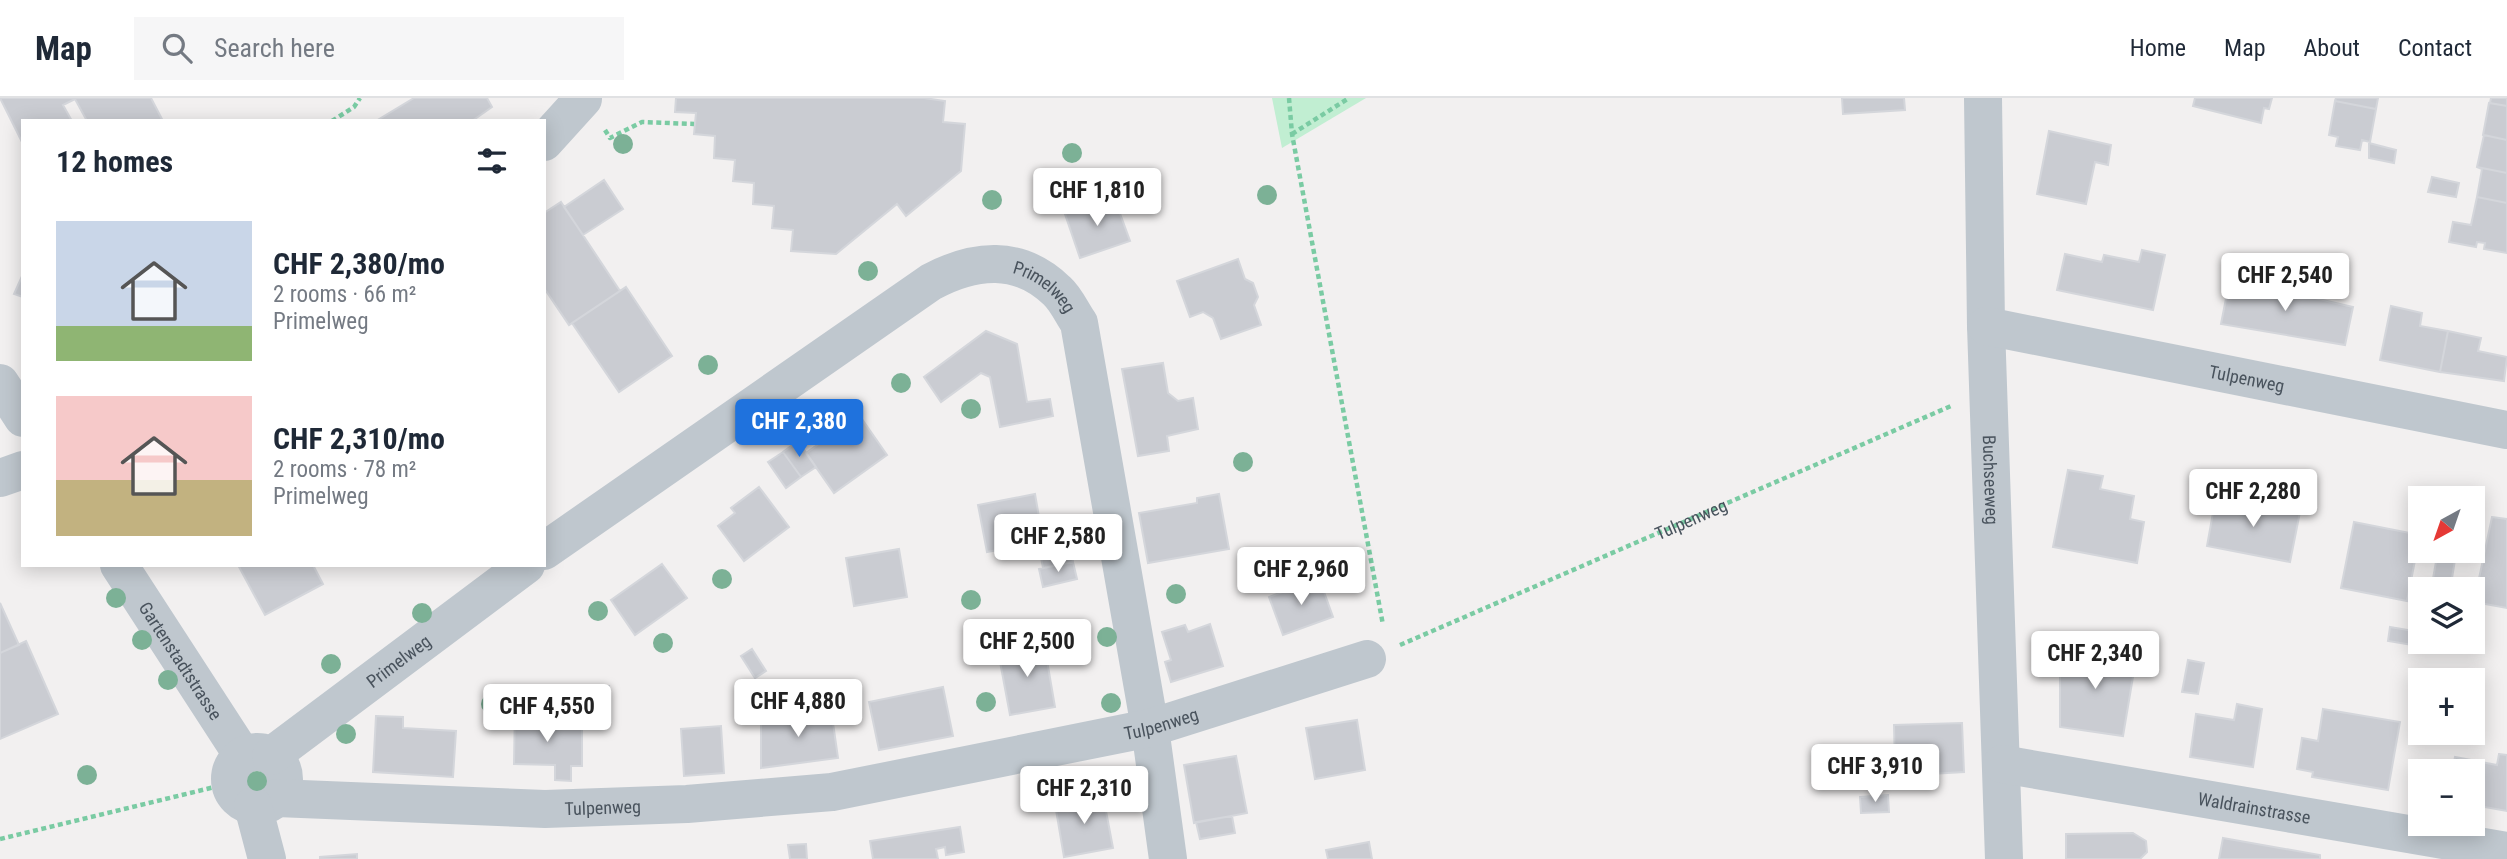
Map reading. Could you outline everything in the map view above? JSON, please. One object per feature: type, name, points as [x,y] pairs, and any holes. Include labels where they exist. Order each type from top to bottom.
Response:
[{"type":"street","name":"Buchseeweg","points":[[1983,98],[1986,326],[2004,859]]},
{"type":"street","points":[[546,140],[583,99]]},
{"type":"street","name":"Primelweg","points":[[546,550],[931,282],[952,271],[989,262],[1026,270],[1058,291],[1079,323],[1150,729],[1168,859]]},
{"type":"street","name":"Tulpenweg","points":[[1986,326],[2507,430]]},
{"type":"street","points":[[0,383],[21,415]]},
{"type":"street","points":[[0,478],[21,471]]},
{"type":"street","name":"Gartenstadtstrasse","points":[[120,567],[255,780],[267,859]]},
{"type":"street","name":"Primelweg","points":[[255,780],[523,567]]},
{"type":"street","name":"Tulpenweg","points":[[255,780],[545,809],[779,798],[832,792],[1150,729],[1377,655]]},
{"type":"street","name":"Waldrainstrasse","points":[[2002,764],[2507,851]]},
{"type":"path","points":[[335,119],[354,107],[360,98]]},
{"type":"path","points":[[1290,98],[1292,134],[1377,655]]},
{"type":"path","points":[[1292,134],[1349,98]]},
{"type":"path","points":[[583,99],[610,138],[642,122],[694,124]]},
{"type":"path","name":"Tulpenweg","points":[[1377,655],[1990,389]]},
{"type":"path","points":[[0,839],[255,780]]},
{"type":"green space","points":[[1272,98],[1366,98],[1282,148]]},
{"type":"building","points":[[0,98],[151,98],[162,119],[86,119],[75,99],[63,105],[71,119],[21,119],[21,140]]},
{"type":"building","points":[[414,98],[487,98],[492,107],[475,119],[379,119]]},
{"type":"building","points":[[676,98],[924,98],[945,101],[943,122],[965,124],[961,171],[906,216],[897,204],[836,254],[791,251],[793,230],[772,228],[774,206],[753,204],[754,183],[733,181],[735,160],[714,158],[715,136],[694,134],[696,113],[675,112]]},
{"type":"building","points":[[1842,98],[1904,98],[1905,110],[1843,114]]},
{"type":"building","points":[[2195,98],[2272,98],[2269,109],[2264,108],[2261,123],[2193,106]]},
{"type":"building","points":[[2336,98],[2378,98],[2376,109],[2335,101]]},
{"type":"building","points":[[2491,98],[2507,98],[2507,106],[2490,103]]},
{"type":"building","points":[[2335,101],[2376,109],[2370,142],[2362,140],[2360,150],[2336,146],[2338,137],[2329,135]]},
{"type":"building","points":[[2489,103],[2507,106],[2507,140],[2483,135]]},
{"type":"building","points":[[2049,131],[2111,145],[2108,165],[2095,162],[2086,204],[2037,194]]},
{"type":"building","points":[[2484,135],[2507,140],[2507,173],[2477,167]]},
{"type":"building","points":[[2369,143],[2396,150],[2394,163],[2369,158]]},
{"type":"building","points":[[2477,167],[2507,173],[2507,203],[2477,197],[2482,169]]},
{"type":"building","points":[[2432,177],[2459,183],[2456,197],[2428,192]]},
{"type":"building","points":[[604,180],[623,209],[583,235],[564,207]]},
{"type":"building","points":[[1114,197],[1130,241],[1080,258],[1065,214]]},
{"type":"building","points":[[2477,197],[2507,203],[2507,253],[2484,249],[2485,243],[2477,242],[2476,247],[2449,242],[2453,222],[2471,225]]},
{"type":"building","points":[[561,202],[620,291],[569,325],[546,291],[546,212]]},
{"type":"building","points":[[2142,250],[2165,255],[2153,310],[2057,290],[2065,254],[2102,262],[2104,255],[2139,262]]},
{"type":"building","points":[[1238,259],[1245,279],[1253,283],[1258,297],[1254,305],[1261,325],[1221,339],[1213,318],[1203,312],[1190,317],[1177,281]]},
{"type":"building","points":[[21,278],[21,296],[14,294]]},
{"type":"building","points":[[2230,278],[2353,307],[2345,345],[2221,324]]},
{"type":"building","points":[[626,287],[672,356],[619,392],[572,323]]},
{"type":"building","points":[[2391,306],[2422,313],[2420,326],[2448,331],[2440,372],[2380,360]]},
{"type":"building","points":[[986,331],[1017,344],[1027,402],[1050,399],[1053,416],[1000,427],[990,377],[981,373],[941,402],[924,377]]},
{"type":"building","points":[[2448,331],[2481,338],[2478,351],[2507,357],[2504,381],[2440,372]]},
{"type":"building","points":[[1163,363],[1168,393],[1178,401],[1193,398],[1198,429],[1167,436],[1169,451],[1138,456],[1122,369]]},
{"type":"building","points":[[855,409],[887,455],[834,493],[806,453],[838,430],[834,424]]},
{"type":"building","points":[[798,441],[816,467],[801,477],[783,452]]},
{"type":"building","points":[[783,452],[801,477],[786,488],[768,462]]},
{"type":"building","points":[[2068,470],[2103,476],[2100,489],[2134,496],[2130,519],[2144,522],[2137,563],[2053,547]]},
{"type":"building","points":[[759,487],[789,527],[744,561],[718,526],[735,513],[731,508]]},
{"type":"building","points":[[1035,494],[1039,517],[1020,520],[1024,545],[987,552],[978,505]]},
{"type":"building","points":[[1219,494],[1229,549],[1148,563],[1139,513],[1197,503],[1197,498]]},
{"type":"building","points":[[2216,496],[2300,512],[2290,562],[2207,546]]},
{"type":"building","points":[[2492,517],[2507,519],[2507,608],[2485,604],[2485,577],[2479,577],[2482,564],[2485,564]]},
{"type":"building","points":[[2354,522],[2408,533],[2408,564],[2414,564],[2412,577],[2408,577],[2407,601],[2341,588]]},
{"type":"building","points":[[1069,545],[1073,562],[1043,568],[1040,552]]},
{"type":"building","points":[[899,549],[907,597],[854,606],[846,558]]},
{"type":"building","points":[[1073,562],[1077,579],[1043,587],[1039,569]]},
{"type":"building","points":[[662,564],[687,598],[635,635],[611,600]]},
{"type":"building","points":[[2436,564],[2454,564],[2452,577],[2433,577]]},
{"type":"building","points":[[239,567],[314,567],[323,584],[265,615]]},
{"type":"building","points":[[1319,578],[1333,617],[1283,635],[1269,597]]},
{"type":"building","points":[[0,603],[19,645],[0,653]]},
{"type":"building","points":[[1210,624],[1223,666],[1171,682],[1165,662],[1171,660],[1162,632],[1185,625],[1188,632]]},
{"type":"building","points":[[2390,627],[2408,630],[2408,644],[2388,641]]},
{"type":"building","points":[[26,641],[58,714],[0,739],[0,653]]},
{"type":"building","points":[[1044,643],[1055,707],[1010,715],[998,651]]},
{"type":"building","points":[[2060,646],[2136,659],[2123,736],[2060,727]]},
{"type":"building","points":[[752,649],[766,671],[755,678],[741,656]]},
{"type":"building","points":[[2188,660],[2204,663],[2198,694],[2182,692]]},
{"type":"building","points":[[591,686],[609,686],[607,714],[590,713]]},
{"type":"building","points":[[943,687],[953,736],[879,750],[869,702]]},
{"type":"building","points":[[2237,704],[2262,709],[2253,767],[2190,757],[2196,714],[2234,720]]},
{"type":"building","points":[[515,706],[536,706],[535,725],[582,726],[582,766],[571,766],[571,781],[555,780],[555,765],[514,764]]},
{"type":"building","points":[[831,709],[838,758],[761,768],[761,719]]},
{"type":"building","points":[[2323,709],[2400,722],[2388,790],[2312,777],[2313,772],[2297,769],[2302,738],[2318,741]]},
{"type":"building","points":[[376,716],[403,717],[403,728],[456,731],[453,777],[373,772]]},
{"type":"building","points":[[1357,720],[1365,770],[1315,779],[1306,728]]},
{"type":"building","points":[[1962,723],[1964,772],[1931,774],[1931,766],[1895,767],[1894,725]]},
{"type":"building","points":[[721,726],[724,773],[684,776],[681,729]]},
{"type":"building","points":[[2499,754],[2507,755],[2507,811],[2485,807],[2485,763],[2497,765]]},
{"type":"building","points":[[1236,756],[1247,813],[1194,823],[1184,765]]},
{"type":"building","points":[[1103,795],[1113,848],[1064,857],[1055,804]]},
{"type":"building","points":[[1888,795],[1889,812],[1861,813],[1860,797]]},
{"type":"building","points":[[1232,816],[1235,833],[1200,839],[1196,822]]},
{"type":"building","points":[[960,827],[964,852],[946,855],[945,847],[936,849],[938,859],[873,859],[870,841]]},
{"type":"building","points":[[2133,833],[2146,841],[2147,852],[2140,859],[2066,859],[2066,834]]},
{"type":"building","points":[[2223,838],[2320,855],[2320,859],[2219,859]]},
{"type":"building","points":[[1369,842],[1372,859],[1328,859],[1326,850]]},
{"type":"building","points":[[806,844],[807,859],[790,859],[788,845]]},
{"type":"building","points":[[357,854],[357,859],[320,859],[320,857]]}]
